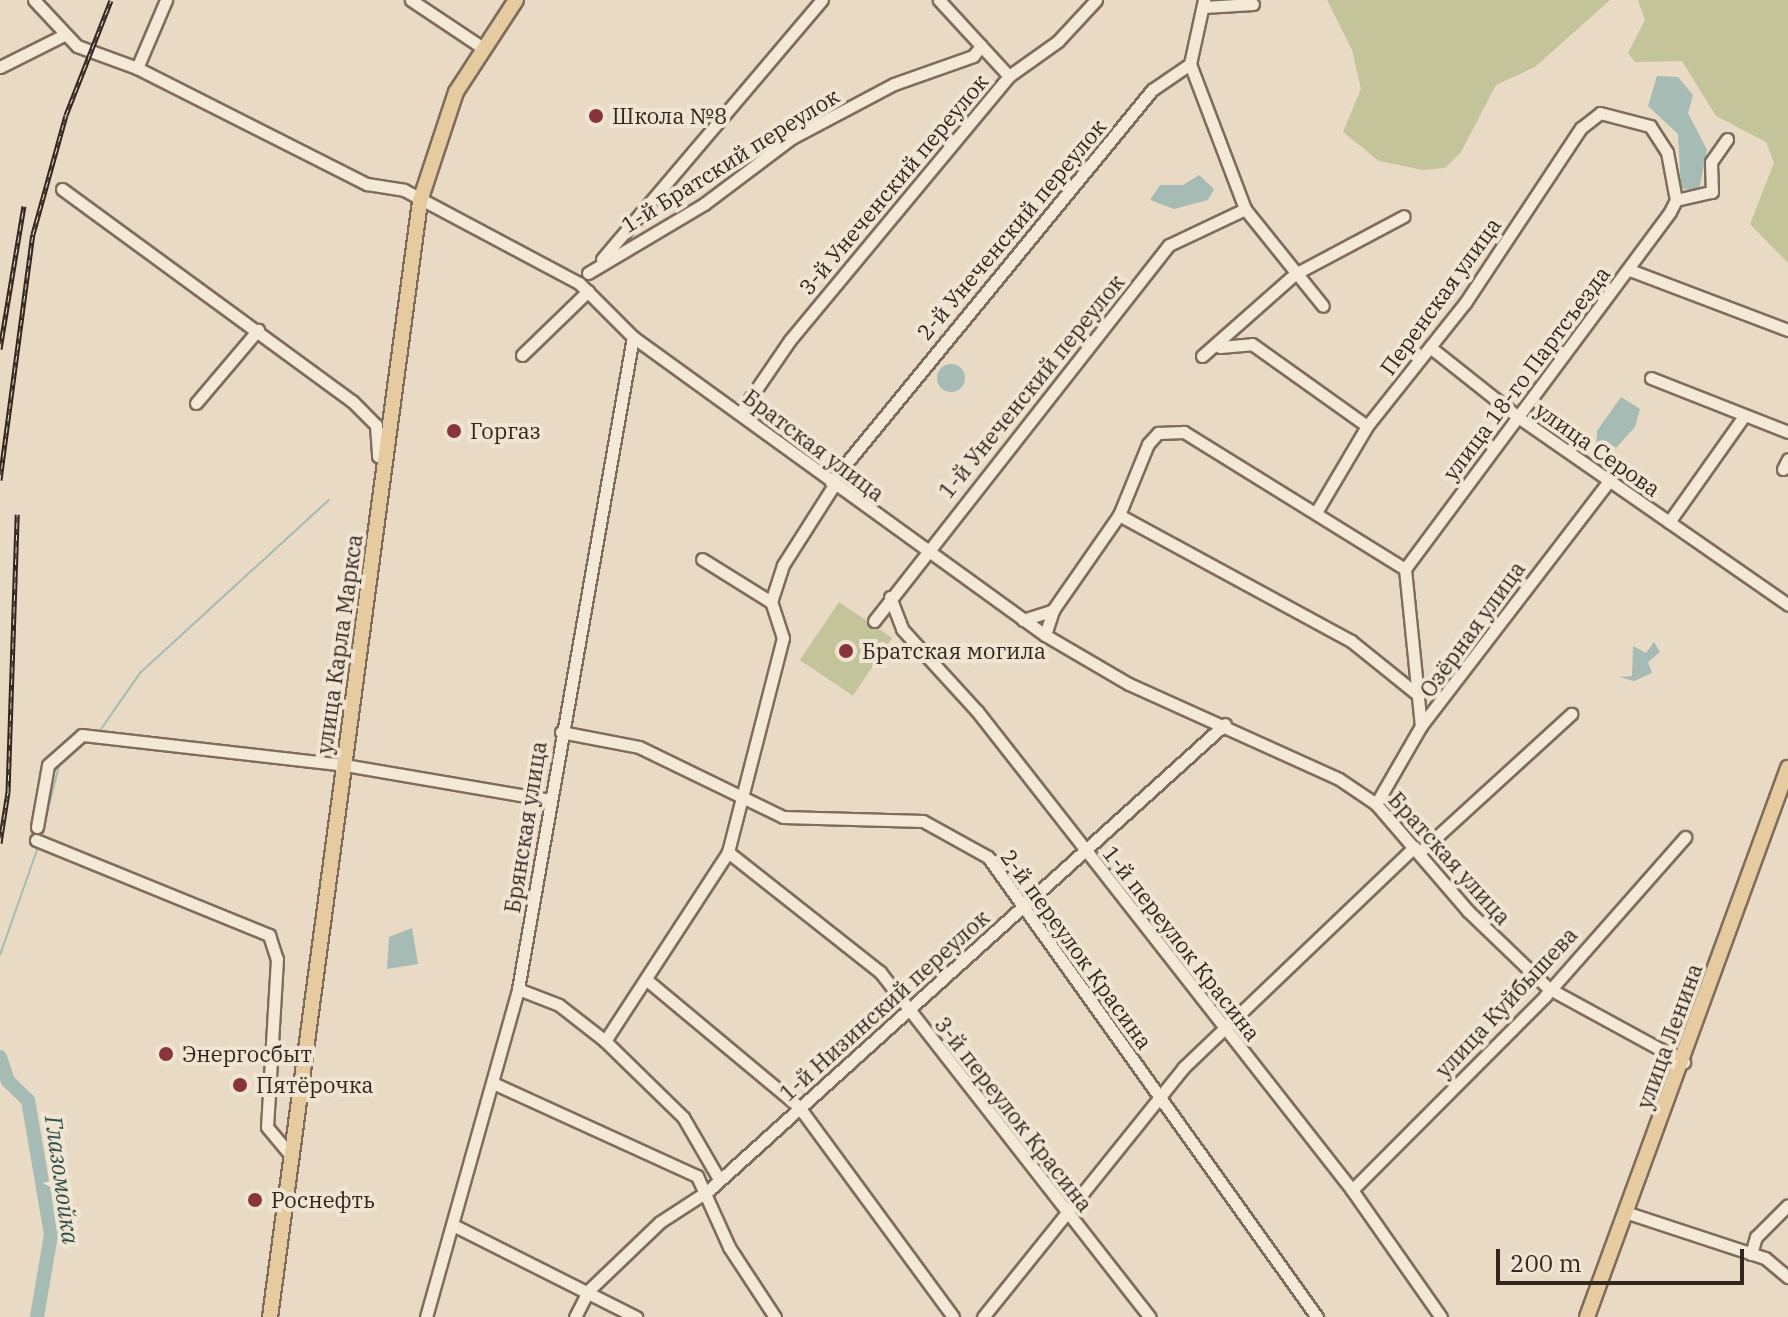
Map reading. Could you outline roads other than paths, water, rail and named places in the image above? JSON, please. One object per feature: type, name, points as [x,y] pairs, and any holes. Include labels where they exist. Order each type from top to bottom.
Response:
[{"type":"main road","name":"улица Карла Маркса","points":[[270,1317],[420,201],[436,138],[480,46],[516,0]]},
{"type":"main road","name":"улица Ленина","points":[[1587,1317],[1684,1062],[1788,768]]},
{"type":"street","points":[[0,67],[62,36],[34,0]]},
{"type":"street","points":[[137,68],[166,0]]},
{"type":"street","points":[[411,0],[480,46]]},
{"type":"street","name":"1-й Братский переулок","points":[[583,287],[588,273],[822,0]]},
{"type":"street","points":[[939,0],[1009,76]]},
{"type":"street","name":"3-й Унеченский переулок","points":[[740,413],[790,340],[1009,76],[1058,41],[1096,0]]},
{"type":"street","points":[[1253,4],[1204,3],[1190,64],[1245,209],[1323,306]]},
{"type":"street","name":"Братская улица","points":[[62,36],[137,68],[332,168],[420,201],[583,287],[633,337],[740,413],[923,553],[1045,635],[1129,684],[1225,724],[1376,804],[1548,988],[1684,1062]]},
{"type":"street","name":"1-й Братский переулок","points":[[588,273],[704,204],[792,138],[894,84],[973,56],[981,46]]},
{"type":"street","name":"2-й Унеченский переулок","points":[[771,602],[783,565],[833,483],[1142,102],[1190,64]]},
{"type":"street","name":"Перенская улица","points":[[1318,509],[1367,426],[1430,347],[1581,128],[1600,113],[1650,126],[1667,152],[1676,200]]},
{"type":"street","points":[[1676,200],[1712,192],[1711,162],[1727,139]]},
{"type":"street","points":[[62,189],[97,221],[258,330],[352,401],[376,425],[378,456],[386,457]]},
{"type":"street","name":"улица 18-го Партсъезда","points":[[1405,569],[1630,270],[1676,200]]},
{"type":"street","name":"1-й Унеченский переулок","points":[[874,621],[923,553],[1169,245],[1245,209]]},
{"type":"street","points":[[1216,349],[1246,317],[1295,274],[1404,216]]},
{"type":"street","points":[[1630,270],[1788,330]]},
{"type":"street","points":[[522,355],[583,287]]},
{"type":"street","points":[[1246,317],[1252,344],[1367,426]]},
{"type":"street","points":[[196,403],[258,330]]},
{"type":"street","name":"Брянская улица","points":[[426,1317],[455,1226],[518,989],[633,337]]},
{"type":"street","points":[[1202,356],[1216,349],[1252,344]]},
{"type":"street","name":"улица Серова","points":[[1430,347],[1518,417],[1608,482],[1788,605]]},
{"type":"street","points":[[1651,378],[1742,419],[1788,432]]},
{"type":"street","name":"улица Серова","points":[[1669,522],[1742,419]]},
{"type":"street","points":[[1045,635],[1053,610],[1119,515],[1158,433],[1184,432],[1318,509],[1405,569],[1421,726]]},
{"type":"street","name":"Озёрная улица","points":[[1376,804],[1421,726],[1608,482]]},
{"type":"street","points":[[1119,515],[1338,634],[1417,694]]},
{"type":"street","points":[[605,1041],[648,981],[728,852],[748,796],[783,638],[771,602],[702,559]]},
{"type":"street","name":"1-й переулок Красина","points":[[890,597],[902,629],[977,711],[1226,1034],[1352,1190],[1441,1317]]},
{"type":"street","points":[[1023,620],[1053,610]]},
{"type":"street","points":[[983,1317],[1068,1216],[1183,1068],[1226,1034],[1417,850],[1571,714]]},
{"type":"street","name":"1-й Низинский переулок","points":[[575,1317],[589,1290],[660,1222],[709,1190],[1087,853],[1225,724]]},
{"type":"street","name":"2-й переулок Красина","points":[[561,732],[639,747],[748,796],[783,817],[923,821],[988,857],[1026,905],[1160,1101],[1317,1317]]},
{"type":"street","points":[[37,827],[48,765],[82,735],[345,765],[550,800]]},
{"type":"street","name":"улица Куйбышева","points":[[1352,1190],[1548,988],[1685,837]]},
{"type":"street","points":[[36,840],[269,935],[277,959],[267,1127],[292,1157]]},
{"type":"street","name":"3-й переулок Красина","points":[[728,852],[880,972],[1150,1317]]},
{"type":"street","points":[[648,981],[799,1107],[953,1317]]},
{"type":"street","points":[[518,989],[559,1005],[605,1041],[683,1117],[719,1179]]},
{"type":"street","points":[[493,1083],[643,1148],[709,1190],[729,1247],[775,1317]]},
{"type":"street","points":[[1751,1254],[1756,1237],[1788,1205]]},
{"type":"street","points":[[1628,1213],[1751,1254],[1788,1277]]},
{"type":"street","points":[[455,1226],[589,1290],[636,1317]]},
{"type":"water","points":[[1657,76],[1678,77],[1693,95],[1688,113],[1707,150],[1699,190],[1681,189],[1678,134],[1648,106]]},
{"type":"water","points":[[1199,175],[1214,189],[1208,200],[1174,209],[1150,200],[1160,185],[1183,185]]},
{"type":"water","points":[[951,364],[961,368],[965,378],[961,388],[951,392],[941,388],[937,378],[941,368]]},
{"type":"water","points":[[1621,397],[1640,409],[1635,427],[1615,449],[1596,450],[1597,431]]},
{"type":"water","points":[[1654,642],[1660,652],[1648,662],[1652,673],[1634,681],[1619,677],[1632,676],[1633,646],[1646,653]]},
{"type":"water","points":[[412,928],[418,964],[387,969],[389,937]]},
{"type":"waterway","points":[[99,732],[140,673],[329,500]]},
{"type":"waterway","points":[[76,748],[87,740]]},
{"type":"waterway","points":[[41,837],[60,762]]},
{"type":"waterway","points":[[0,955],[38,847]]},
{"type":"waterway","name":"Глазомойка","points":[[0,1057],[8,1081],[28,1100],[51,1235],[37,1317]]},
{"type":"railway","points":[[0,480],[33,234],[66,115],[111,0]]},
{"type":"railway","points":[[0,349],[24,206]]},
{"type":"railway","points":[[0,843],[8,792],[17,514]]},
{"type":"place","name":"Школа №8","points":[[596,116]]},
{"type":"place","name":"Горгаз","points":[[454,431]]},
{"type":"place","name":"Братская могила","points":[[846,651]]},
{"type":"place","name":"Энергосбыт","points":[[166,1054]]},
{"type":"place","name":"Пятёрочка","points":[[240,1085]]},
{"type":"place","name":"Роснефть","points":[[255,1200]]}]
